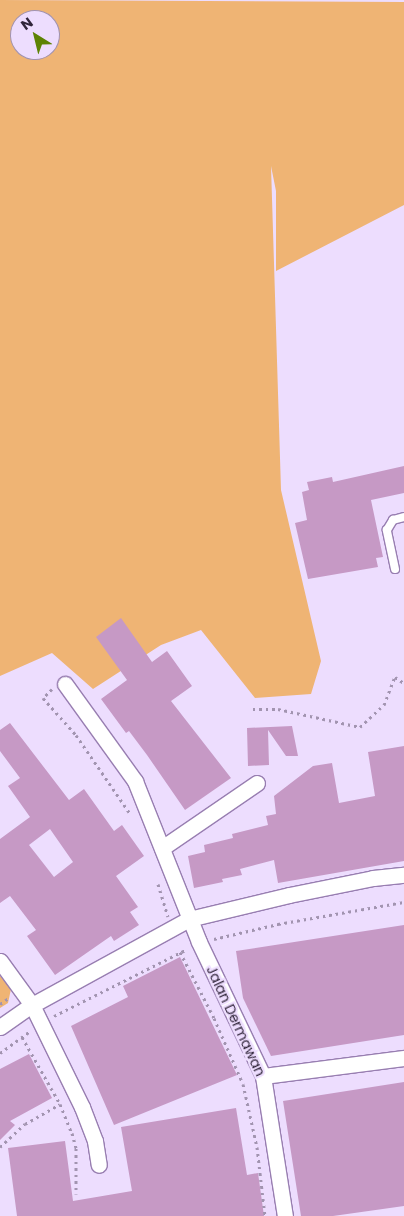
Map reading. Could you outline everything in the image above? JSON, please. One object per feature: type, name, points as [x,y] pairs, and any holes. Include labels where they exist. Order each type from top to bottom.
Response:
[{"type":"street","name":"Jalan Dermawan","points":[[65,684],[135,781],[189,919],[263,1076],[284,1216]]},
{"type":"street","points":[[162,848],[257,783]]},
{"type":"street","points":[[0,1028],[32,1005],[189,919],[289,894],[373,878],[404,876]]},
{"type":"street","points":[[0,961],[32,1005],[82,1107],[95,1141],[99,1164]]},
{"type":"street","points":[[263,1076],[404,1058]]},
{"type":"lane","points":[[395,569],[387,530],[393,520],[404,517]]},
{"type":"path","points":[[253,709],[278,710],[360,726],[384,705],[395,677],[404,684]]},
{"type":"path","points":[[43,698],[76,734],[133,822]]},
{"type":"path","points":[[155,876],[170,921]]},
{"type":"path","points":[[180,952],[214,1018],[243,1084],[257,1147],[265,1216]]},
{"type":"path","points":[[22,1037],[60,1104],[76,1148],[76,1194]]},
{"type":"path","points":[[0,1147],[25,1124],[60,1104]]},
{"type":"shaded area","points":[[0,0],[404,2],[404,205],[276,271],[276,191],[271,166],[281,490],[321,661],[311,694],[255,698],[201,630],[161,645],[93,689],[52,653],[0,676]]},
{"type":"shaded area","points":[[0,976],[11,989],[8,1003],[0,1008]]},
{"type":"building","points":[[404,466],[404,493],[371,500],[383,557],[376,558],[378,567],[308,579],[295,523],[307,520],[302,492],[309,490],[307,482],[332,477],[333,482]]},
{"type":"building","points":[[121,618],[152,662],[167,651],[192,686],[171,701],[231,778],[185,810],[129,731],[126,733],[101,699],[127,680],[96,637]]},
{"type":"building","points":[[10,723],[69,800],[84,789],[114,831],[122,825],[144,856],[116,876],[138,907],[130,912],[139,925],[114,941],[111,936],[55,975],[27,936],[36,930],[10,896],[0,903],[0,839],[30,817],[8,786],[20,778],[0,751],[0,730]],"holes":[[[50,829],[73,862],[54,877],[29,845]]]},
{"type":"building","points":[[292,726],[298,756],[286,756],[268,730],[269,765],[248,766],[247,728]]},
{"type":"building","points":[[404,746],[404,861],[278,883],[274,860],[240,869],[242,875],[222,879],[223,882],[194,888],[188,856],[205,852],[204,845],[233,838],[232,834],[268,825],[266,816],[276,814],[274,796],[313,766],[332,763],[339,803],[375,796],[368,752]]},
{"type":"building","points":[[404,925],[404,1035],[271,1056],[243,998],[236,951]]},
{"type":"building","points":[[180,957],[237,1075],[114,1125],[71,1026],[128,997],[123,986]]},
{"type":"building","points":[[29,1054],[52,1098],[10,1121],[15,1125],[0,1140],[0,1069]]},
{"type":"building","points":[[404,1082],[404,1206],[333,1216],[301,1216],[283,1101]]},
{"type":"building","points":[[236,1108],[247,1175],[258,1173],[264,1216],[17,1216],[8,1148],[65,1141],[73,1201],[132,1191],[121,1127]]}]
